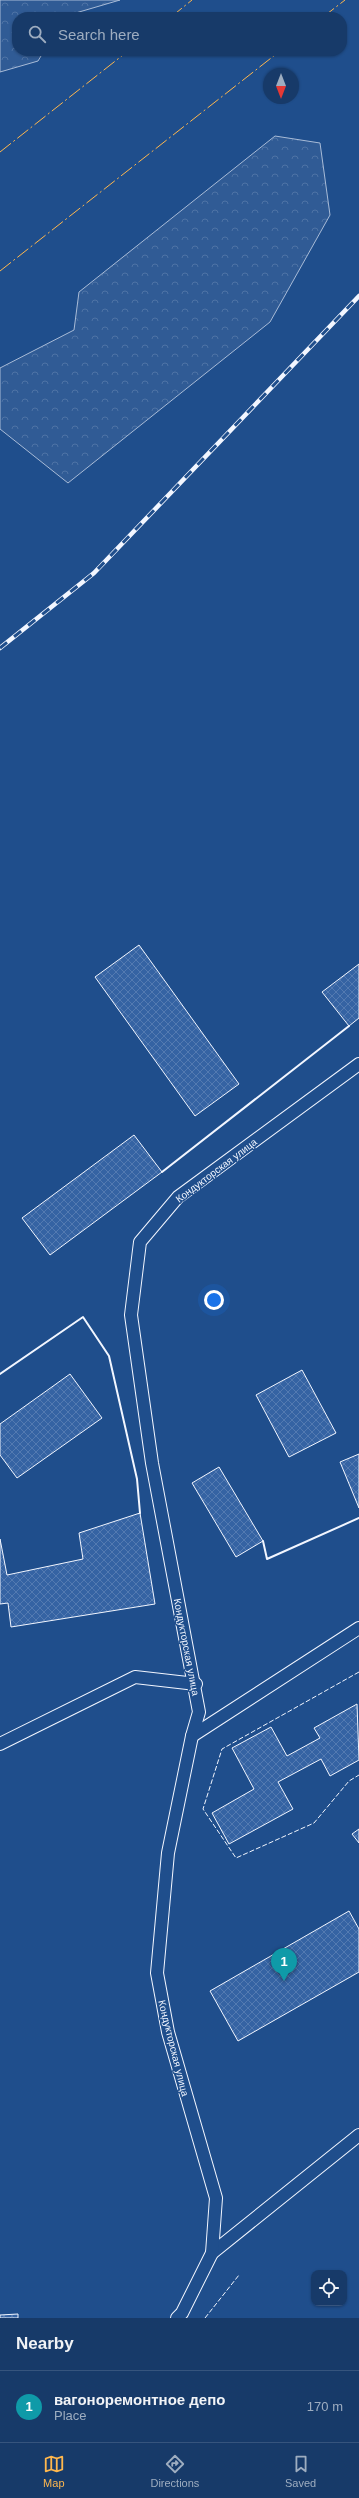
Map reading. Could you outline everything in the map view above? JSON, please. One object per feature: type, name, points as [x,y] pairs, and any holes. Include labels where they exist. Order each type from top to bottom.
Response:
[{"type":"lane","name":"Кондукторская улица","points":[[177,2318],[182,2313],[212,2253],[216,2198],[168,2032],[157,1973],[168,1853],[192,1736],[199,1712],[196,1684],[152,1463],[131,1315],[140,1242],[178,1197],[359,1064]]},
{"type":"lane","points":[[192,1736],[359,1628]]},
{"type":"lane","points":[[0,1744],[135,1677],[196,1684]]},
{"type":"lane","points":[[212,2253],[359,2135]]},
{"type":"green space","points":[[0,0],[120,0],[79,12],[12,12],[12,56],[41,56],[38,61],[0,72]]},
{"type":"green space","points":[[275,136],[320,143],[330,215],[270,322],[68,483],[0,429],[0,368],[74,330],[79,292]]},
{"type":"building","points":[[139,945],[239,1084],[195,1116],[95,977]]},
{"type":"building","points":[[359,964],[359,1018],[349,1026],[322,992]]},
{"type":"building","points":[[134,1135],[162,1172],[50,1255],[22,1218]]},
{"type":"building","points":[[302,1370],[336,1433],[289,1457],[256,1395]]},
{"type":"building","points":[[70,1374],[102,1418],[17,1478],[0,1455],[0,1424]]},
{"type":"building","points":[[359,1454],[359,1508],[340,1462]]},
{"type":"building","points":[[219,1467],[263,1541],[236,1557],[192,1483]]},
{"type":"building","points":[[140,1513],[155,1604],[11,1627],[8,1603],[0,1604],[0,1539],[7,1575],[83,1559],[79,1533]]},
{"type":"building","points":[[357,1704],[359,1760],[330,1776],[321,1759],[278,1782],[293,1809],[229,1844],[212,1813],[254,1789],[232,1748],[271,1727],[287,1756],[320,1738],[314,1728]]},
{"type":"building","points":[[359,1829],[359,1843],[352,1834]]},
{"type":"building","points":[[349,1911],[359,1929],[359,1972],[238,2041],[210,1991]]},
{"type":"building","points":[[18,2314],[18,2318],[0,2318],[0,2315]]},
{"type":"railway","points":[[0,648],[94,573],[359,296]]},
{"type":"fence","points":[[359,1672],[222,1749],[203,1809],[236,1858],[314,1823],[349,1781],[359,1775]]},
{"type":"fence","points":[[205,2318],[239,2275]]},
{"type":"wall","points":[[162,1172],[349,1026]]},
{"type":"wall","points":[[0,1374],[83,1317],[109,1356],[137,1479],[140,1513]]},
{"type":"wall","points":[[263,1541],[267,1559],[359,1518]]},
{"type":"power","points":[[177,12],[192,0]]},
{"type":"power","points":[[329,12],[345,0]]},
{"type":"power","points":[[0,152],[122,56]]},
{"type":"power","points":[[0,271],[274,56]]},
{"type":"place","name":"вагоноремонтное депо","points":[[284,1981]]}]
